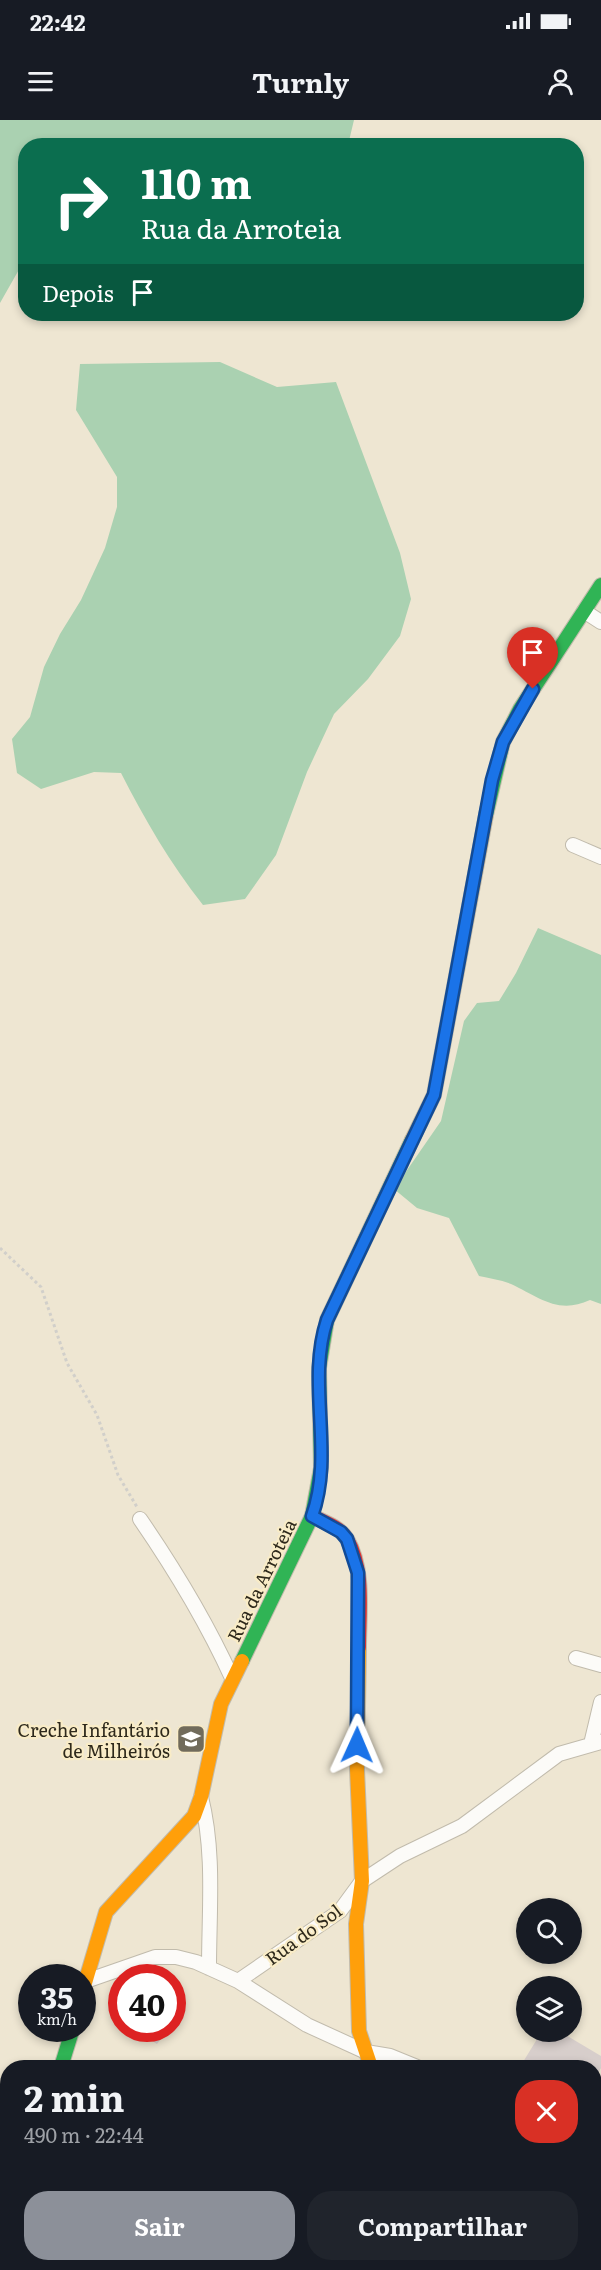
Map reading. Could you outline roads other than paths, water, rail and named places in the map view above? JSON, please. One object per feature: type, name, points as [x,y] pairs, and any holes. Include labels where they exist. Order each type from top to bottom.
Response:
[{"type":"main road","name":"Rua da Arroteia","points":[[91,1964],[106,1912],[189,1824],[201,1797],[221,1704],[317,1503],[320,1467],[319,1355],[322,1335],[327,1320],[434,1095],[492,780],[503,742],[520,709],[601,585]]},
{"type":"main road","points":[[312,1516],[334,1526],[347,1539],[360,1582],[357,1769],[362,1881],[356,1924],[359,2031],[369,2060]]},
{"type":"main road","points":[[63,2060],[69,2042]]},
{"type":"street","points":[[584,611],[601,622]]},
{"type":"street","points":[[573,845],[601,857]]},
{"type":"street","points":[[140,1519],[172,1565],[208,1625],[232,1677]]},
{"type":"street","points":[[576,1658],[601,1665]]},
{"type":"street","points":[[362,1881],[400,1856],[462,1826],[559,1754],[596,1743],[601,1702]]},
{"type":"street","points":[[201,1797],[208,1822],[211,1858],[209,1968]]},
{"type":"street","name":"Rua do Sol","points":[[238,1981],[340,1911],[362,1881]]},
{"type":"street","points":[[96,1982],[155,1957],[176,1957],[238,1981],[307,2025],[366,2052],[400,2060]]},
{"type":"place","name":"Creche Infantário de Milheirós","points":[[191,1739]]}]
